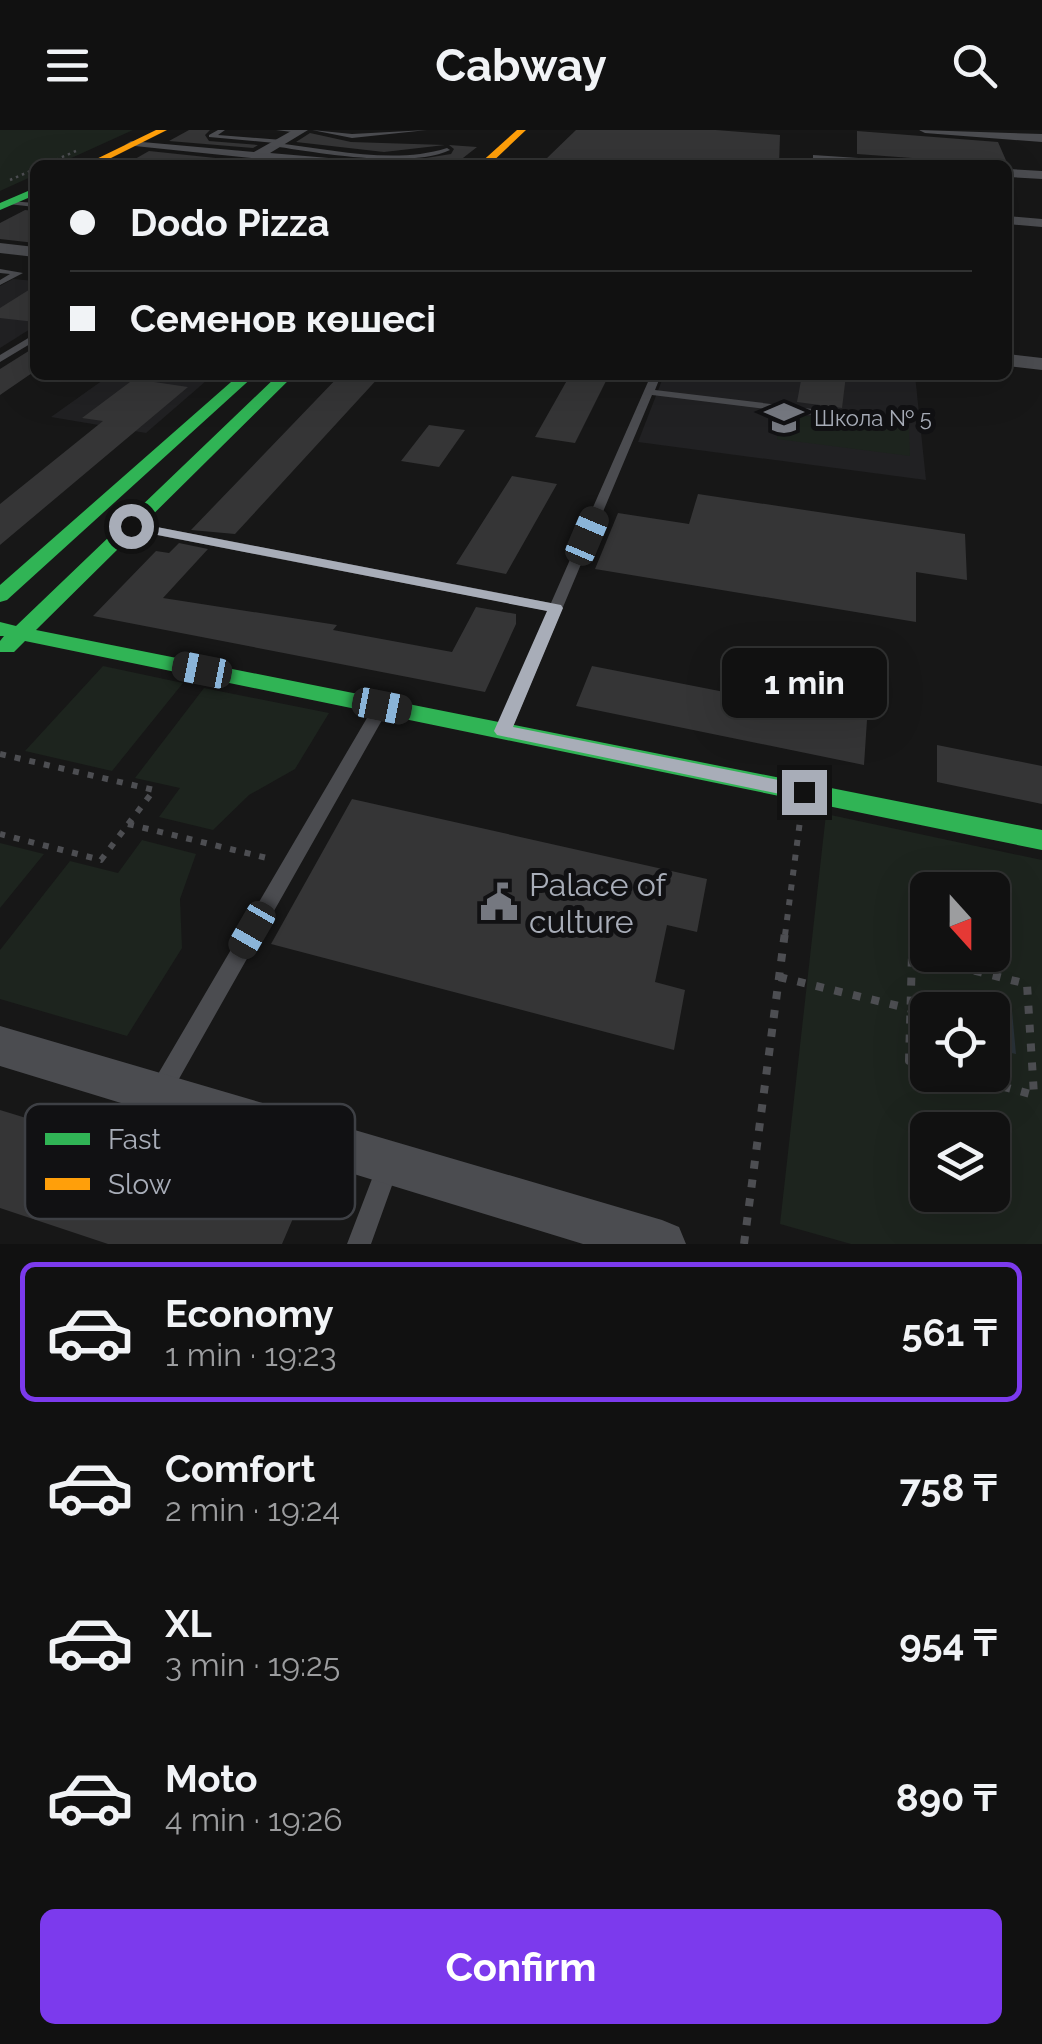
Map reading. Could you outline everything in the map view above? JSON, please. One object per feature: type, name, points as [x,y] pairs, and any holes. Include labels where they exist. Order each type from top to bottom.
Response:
[{"type":"street","points":[[100,160],[163,130]]},
{"type":"street","points":[[489,160],[522,130]]},
{"type":"street","points":[[513,160],[545,130]]},
{"type":"street","points":[[925,130],[1042,138]]},
{"type":"street","points":[[250,160],[279,139],[301,131]]},
{"type":"street","points":[[131,145],[302,160]]},
{"type":"street","points":[[817,156],[856,160]]},
{"type":"street","points":[[1012,173],[1042,175]]},
{"type":"street","points":[[3,198],[30,192]]},
{"type":"street","points":[[1012,220],[1042,223]]},
{"type":"street","points":[[0,248],[30,251]]},
{"type":"street","points":[[1012,360],[1042,364]]},
{"type":"street","points":[[0,596],[242,380]]},
{"type":"street","points":[[0,653],[10,631],[131,526],[282,380]]},
{"type":"street","points":[[10,631],[1042,840]]},
{"type":"street","points":[[0,1046],[193,1104]]},
{"type":"street","points":[[355,1152],[662,1244]]},
{"type":"lane","points":[[222,130],[211,136],[279,139],[341,151],[405,156],[438,155],[447,150]]},
{"type":"lane","points":[[315,130],[424,130]]},
{"type":"lane","points":[[327,160],[341,151]]},
{"type":"lane","points":[[400,160],[405,156]]},
{"type":"lane","points":[[3,198],[30,204]]},
{"type":"lane","points":[[0,271],[24,275],[0,283]]},
{"type":"lane","points":[[0,359],[30,340]]},
{"type":"lane","points":[[503,731],[654,380]]},
{"type":"lane","points":[[649,392],[871,419]]},
{"type":"lane","points":[[131,526],[556,608]]},
{"type":"lane","points":[[159,1094],[382,706]]},
{"type":"lane","points":[[359,1244],[390,1162]]},
{"type":"path","points":[[3,198],[30,174]]},
{"type":"path","points":[[0,754],[154,790],[101,860],[0,834]]},
{"type":"path","points":[[744,1244],[804,792]]},
{"type":"path","points":[[128,824],[290,865]]},
{"type":"path","points":[[911,992],[912,955],[1027,984],[1034,1095],[1010,1089]]},
{"type":"path","points":[[780,977],[910,1009]]},
{"type":"path","points":[[910,1035],[910,1061]]},
{"type":"path","points":[[1030,1037],[1042,1040]]},
{"type":"shaded area","points":[[0,130],[133,130],[67,160],[30,160],[30,177],[0,191]]},
{"type":"shaded area","points":[[13,279],[30,281],[30,329],[0,348],[0,286]]},
{"type":"shaded area","points":[[103,380],[206,381],[146,433],[51,417]]},
{"type":"shaded area","name":"Школа № 5","points":[[662,380],[916,380],[926,480],[638,442]]},
{"type":"shaded area","points":[[781,413],[909,428],[910,456],[777,439]]},
{"type":"shaded area","points":[[103,666],[183,683],[112,771],[25,751]]},
{"type":"shaded area","points":[[204,688],[329,713],[295,769],[249,795],[213,830],[159,817],[180,788],[135,778]]},
{"type":"shaded area","points":[[826,814],[1042,860],[1042,1244],[851,1244],[780,1224]]},
{"type":"shaded area","points":[[142,840],[196,854],[180,899],[182,948],[127,1036],[0,999],[0,950],[70,861],[118,873]]},
{"type":"shaded area","points":[[0,843],[44,854],[0,908]]},
{"type":"shaded area","points":[[1010,1011],[1012,1011],[1016,1054],[1010,1053]]},
{"type":"building","points":[[189,130],[210,130],[205,135],[209,141],[258,145],[253,148],[169,141]]},
{"type":"building","points":[[576,130],[716,130],[780,135],[779,160],[547,158]]},
{"type":"building","points":[[857,131],[998,142],[1006,160],[939,160],[857,154]]},
{"type":"building","points":[[310,133],[351,142],[445,145],[384,152],[296,142]]},
{"type":"building","points":[[449,145],[477,147],[460,160],[414,160],[451,154],[454,149]]},
{"type":"building","points":[[149,151],[235,160],[146,160],[135,159]]},
{"type":"building","points":[[30,210],[30,242],[0,239],[0,223]]},
{"type":"building","points":[[30,289],[30,321],[0,318],[0,308]]},
{"type":"building","points":[[30,350],[30,374],[0,395],[0,369]]},
{"type":"building","points":[[133,380],[188,387],[0,545],[0,504],[103,421],[82,418]]},
{"type":"building","points":[[335,380],[376,380],[235,534],[191,530]]},
{"type":"building","points":[[567,380],[606,380],[575,443],[535,437]]},
{"type":"building","points":[[801,380],[845,380],[842,408],[797,402]]},
{"type":"building","points":[[429,425],[465,430],[439,467],[401,461]]},
{"type":"building","points":[[512,476],[557,484],[506,574],[456,564]]},
{"type":"building","points":[[698,494],[965,534],[967,580],[916,572],[916,622],[595,569],[618,513],[689,524]]},
{"type":"building","points":[[179,543],[208,549],[163,598],[337,625],[333,630],[452,652],[476,607],[516,614],[516,624],[485,692],[93,616],[156,551],[169,553]]},
{"type":"building","points":[[592,666],[867,720],[864,765],[576,706]]},
{"type":"building","points":[[937,745],[1042,766],[1042,804],[937,782]]},
{"type":"building","name":"Palace of culture","points":[[352,799],[707,879],[697,932],[667,925],[655,982],[685,990],[674,1050],[271,944]]},
{"type":"building","points":[[0,1110],[25,1118],[25,1216],[0,1208]]},
{"type":"building","points":[[33,1219],[293,1219],[282,1244],[108,1244]]},
{"type":"traffic: fast","points":[[0,207],[30,193]]},
{"type":"traffic: fast","points":[[0,596],[242,380]]},
{"type":"traffic: fast","points":[[6,647],[282,380]]},
{"type":"traffic: fast","points":[[0,629],[1042,840]]},
{"type":"traffic: slow","points":[[100,160],[163,130]]},
{"type":"traffic: slow","points":[[489,160],[522,130]]},
{"type":"place","name":"Школа № 5","points":[[784,418]]},
{"type":"place","name":"Palace of culture","points":[[499,902]]},
{"type":"route","points":[[131,526],[556,608],[503,731],[804,792]]}]
